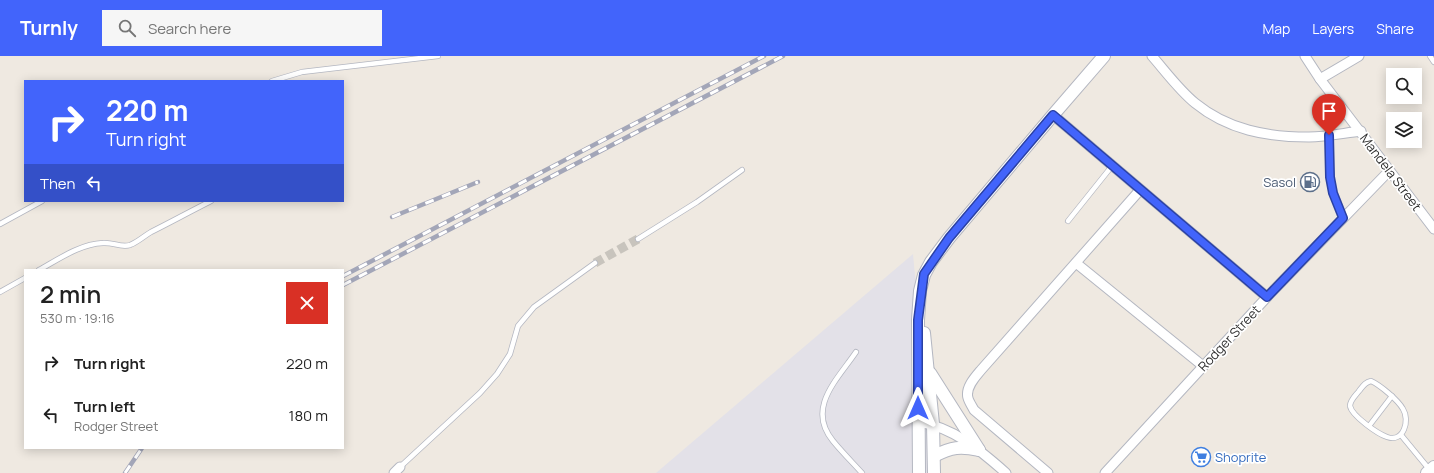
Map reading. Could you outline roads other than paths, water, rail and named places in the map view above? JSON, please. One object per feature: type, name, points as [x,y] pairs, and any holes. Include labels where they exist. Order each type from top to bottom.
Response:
[{"type":"main road","points":[[919,473],[918,338],[920,292],[924,274],[949,238],[1104,56]]},
{"type":"main road","points":[[919,312],[922,320],[929,371],[933,424],[934,473]]},
{"type":"main road","points":[[929,371],[979,450]]},
{"type":"main road","points":[[934,456],[951,448],[958,447],[979,450]]},
{"type":"street","points":[[1152,56],[1177,86],[1195,103],[1221,120],[1247,130],[1277,135],[1310,137],[1361,132]]},
{"type":"street","name":"Mandela Street","points":[[1305,56],[1320,79],[1434,229]]},
{"type":"street","points":[[1320,79],[1359,56]]},
{"type":"street","points":[[1053,115],[1267,297]]},
{"type":"street","name":"Rodger Street","points":[[1105,473],[1267,297],[1389,171]]},
{"type":"street","points":[[1048,473],[974,410],[968,398],[968,393],[972,382],[981,370],[1140,190]]},
{"type":"street","points":[[1076,263],[1203,366]]},
{"type":"street","points":[[918,422],[933,424],[962,438],[1006,473]]},
{"type":"lane","points":[[275,80],[302,72],[438,56]]},
{"type":"lane","points":[[1430,56],[1434,62]]},
{"type":"lane","points":[[1329,135],[1330,177],[1333,193],[1343,218]]},
{"type":"lane","points":[[1068,221],[1112,166]]},
{"type":"lane","points":[[638,239],[697,202],[742,170]]},
{"type":"lane","points":[[0,224],[40,202]]},
{"type":"lane","points":[[41,269],[80,248],[103,242],[121,246],[131,244],[209,202]]},
{"type":"lane","points":[[397,470],[471,402],[497,374],[510,354],[518,326],[534,307],[595,263]]},
{"type":"lane","points":[[0,292],[24,279]]},
{"type":"lane","points":[[856,352],[828,394],[822,408],[822,422],[832,440],[862,473]]},
{"type":"lane","points":[[1371,381],[1392,396],[1402,406],[1407,417],[1406,424],[1401,434],[1395,438],[1389,438],[1369,426],[1355,414],[1351,408],[1351,401],[1365,384],[1371,381]]},
{"type":"lane","points":[[1369,426],[1392,396]]},
{"type":"lane","points":[[1401,434],[1430,470]]},
{"type":"tunnel","points":[[595,263],[638,239]]},
{"type":"railway","points":[[344,275],[764,56]]},
{"type":"railway","points":[[344,284],[783,56]]},
{"type":"railway","points":[[392,217],[478,182]]},
{"type":"railway","points":[[125,473],[141,449]]},
{"type":"place","name":"Sasol","points":[[1310,182]]},
{"type":"place","name":"Shoprite","points":[[1201,457]]}]
